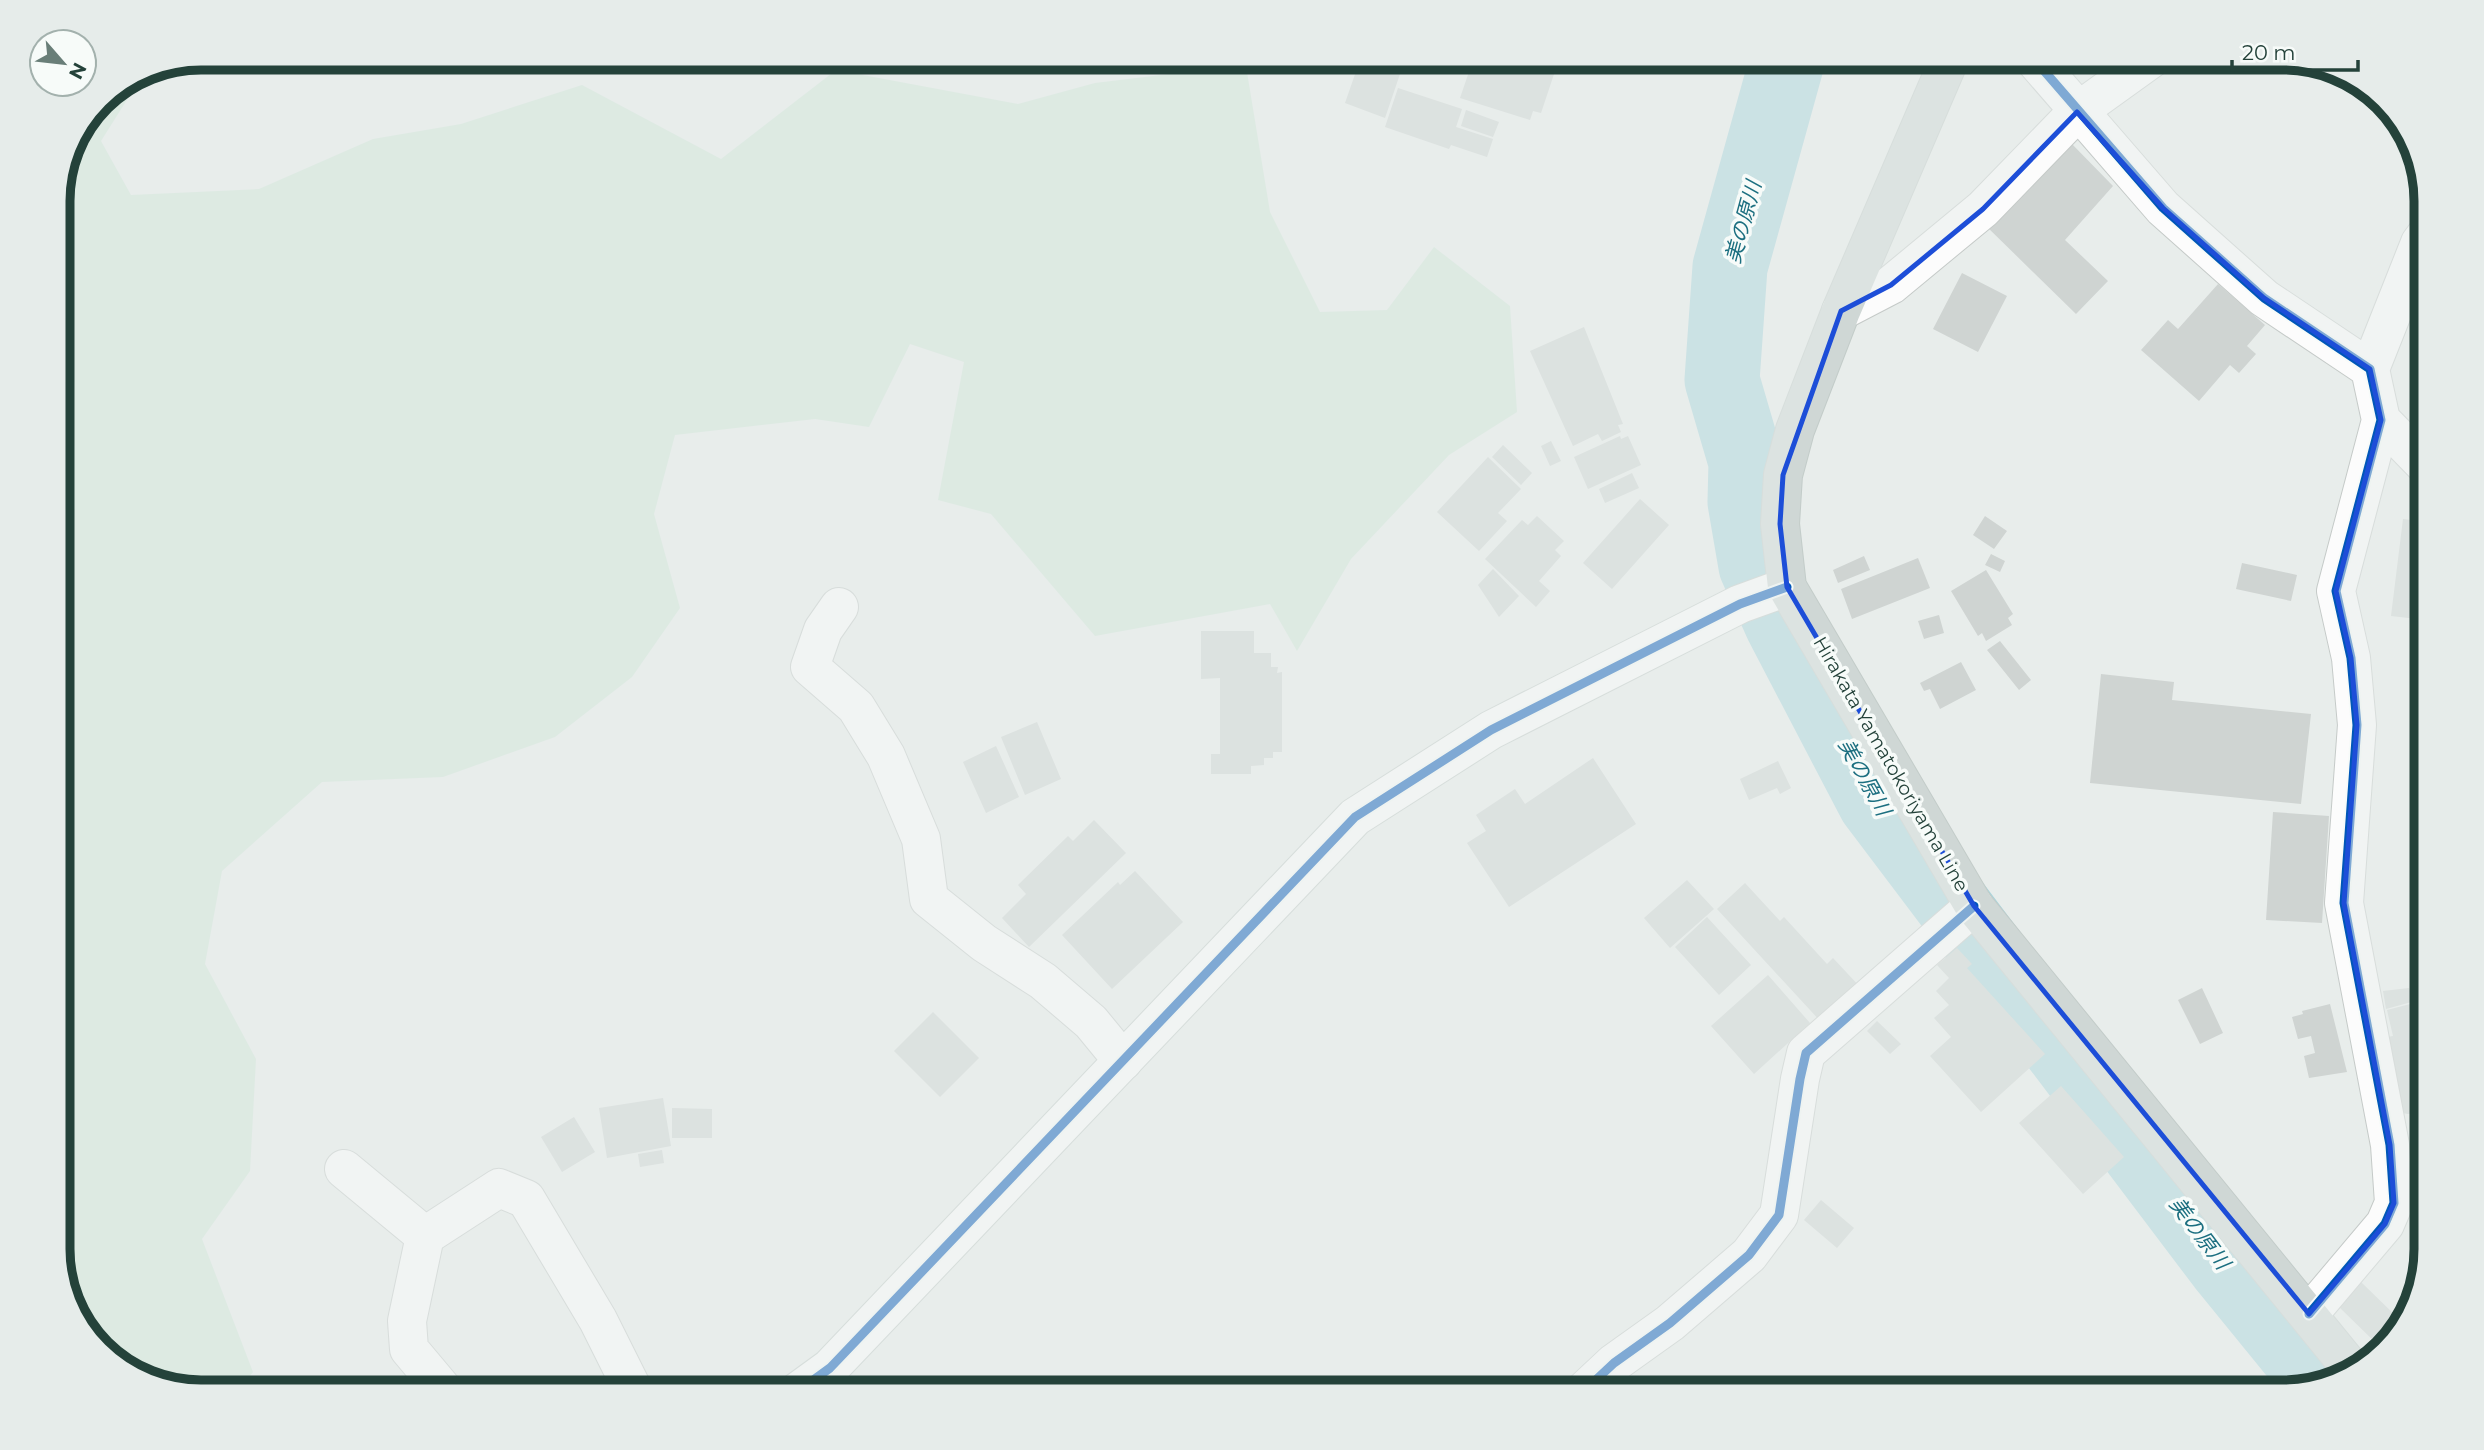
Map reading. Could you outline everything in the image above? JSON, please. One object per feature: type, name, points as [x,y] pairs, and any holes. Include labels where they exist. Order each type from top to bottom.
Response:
[{"type":"main road","name":"Hirakata Yamatokoriyama Line","points":[[1945,70],[1841,311],[1796,430],[1783,475],[1780,524],[1787,587],[1974,906],[2347,1363]]},
{"type":"street","points":[[2043,70],[2163,208],[2264,298],[2370,369]]},
{"type":"street","points":[[1841,311],[1891,285],[1983,209],[2077,112],[2135,70]]},
{"type":"street","points":[[2309,1314],[2385,1224],[2394,1203],[2390,1145],[2344,903],[2357,725],[2351,658],[2336,591],[2381,420],[2370,369],[2414,258]]},
{"type":"street","points":[[2381,420],[2414,454]]},
{"type":"street","points":[[813,1380],[831,1367],[1355,817],[1491,730],[1740,604],[1787,587]]},
{"type":"street","points":[[839,607],[823,630],[810,667],[856,707],[886,756],[921,839],[929,898],[984,943],[1043,981],[1091,1022],[1123,1062]]},
{"type":"street","points":[[1596,1380],[1614,1363],[1670,1323],[1749,1255],[1779,1215],[1806,1053],[1974,906]]},
{"type":"street","points":[[344,1169],[425,1236]]},
{"type":"street","points":[[435,1380],[409,1349],[407,1321],[425,1236],[499,1188],[526,1199],[598,1320],[628,1380]]},
{"type":"highlighted area","points":[[2077,112],[2163,208],[2264,298],[2370,369],[2381,420],[2336,591],[2351,658],[2357,725],[2344,903],[2390,1145],[2394,1203],[2385,1224],[2309,1314],[1974,906],[1787,587],[1780,524],[1783,475],[1841,311],[1891,285],[1983,209]]},
{"type":"green space","points":[[836,70],[1018,104],[1095,83],[1186,72],[1247,70],[1270,212],[1320,312],[1387,310],[1434,247],[1510,306],[1517,412],[1449,455],[1351,559],[1297,651],[1270,604],[1095,636],[991,514],[938,500],[964,362],[910,344],[869,427],[815,419],[675,435],[654,514],[680,608],[632,677],[555,737],[443,777],[322,782],[222,871],[205,964],[256,1059],[250,1171],[202,1239],[253,1372],[247,1380],[184,1379],[151,1370],[121,1353],[97,1329],[88,1314],[74,1283],[70,1258],[70,192],[77,159],[97,121],[108,108],[134,89],[101,141],[131,195],[259,189],[373,139],[461,124],[582,85],[721,159]]},
{"type":"building","points":[[1357,70],[1389,70],[1400,74],[1385,118],[1345,103]]},
{"type":"building","points":[[1470,70],[1555,71],[1541,113],[1533,111],[1530,120],[1460,98]]},
{"type":"building","points":[[1398,88],[1462,109],[1456,127],[1493,139],[1487,157],[1451,145],[1449,149],[1385,127]]},
{"type":"building","points":[[1466,110],[1499,122],[1493,137],[1461,126]]},
{"type":"building","points":[[2070,142],[2113,186],[2065,240],[2108,281],[2076,314],[1984,224]]},
{"type":"building","points":[[1962,273],[2007,296],[1978,352],[1933,329]]},
{"type":"building","points":[[2218,284],[2265,325],[2247,346],[2256,354],[2239,373],[2230,365],[2199,401],[2141,350],[2168,320],[2178,329]]},
{"type":"building","points":[[1584,327],[1623,424],[1618,425],[1621,432],[1602,441],[1598,434],[1573,446],[1530,351]]},
{"type":"building","points":[[1620,436],[1621,439],[1628,436],[1641,465],[1588,489],[1574,457]]},
{"type":"building","points":[[1551,441],[1561,461],[1550,466],[1541,446]]},
{"type":"building","points":[[1503,445],[1532,473],[1521,485],[1492,457]]},
{"type":"building","points":[[1488,457],[1521,489],[1498,513],[1507,521],[1479,551],[1437,512]]},
{"type":"building","points":[[1632,473],[1639,488],[1605,503],[1599,489]]},
{"type":"building","points":[[1640,499],[1669,525],[1612,589],[1583,563]]},
{"type":"building","points":[[1537,516],[1564,541],[1555,550],[1561,556],[1539,581],[1550,591],[1536,607],[1485,559],[1522,520],[1528,525]]},
{"type":"building","points":[[1985,516],[2007,531],[1994,549],[1973,535]]},
{"type":"building","points":[[2403,519],[2414,520],[2414,619],[2391,616]]},
{"type":"building","points":[[1991,554],[2005,561],[2000,572],[1985,565]]},
{"type":"building","points":[[1864,556],[1870,570],[1838,583],[1833,570]]},
{"type":"building","points":[[1918,558],[1930,588],[1852,619],[1841,589]]},
{"type":"building","points":[[2242,563],[2297,575],[2291,601],[2236,589]]},
{"type":"building","points":[[1493,569],[1519,596],[1499,617],[1478,585]]},
{"type":"building","points":[[1986,570],[2013,614],[2008,618],[2012,625],[1986,641],[1982,633],[1978,636],[1951,591]]},
{"type":"building","points":[[1939,615],[1944,633],[1924,639],[1918,621]]},
{"type":"building","points":[[1201,631],[1254,631],[1254,653],[1271,653],[1271,667],[1278,667],[1277,673],[1282,672],[1282,752],[1273,752],[1273,758],[1264,758],[1264,765],[1251,766],[1251,774],[1211,774],[1211,754],[1220,754],[1220,678],[1201,679]]},
{"type":"building","points":[[2000,641],[2031,680],[2019,690],[1987,650]]},
{"type":"building","points":[[1961,662],[1976,690],[1940,709],[1930,689],[1924,691],[1920,683]]},
{"type":"building","points":[[2101,674],[2174,682],[2172,700],[2311,714],[2301,804],[2090,783]]},
{"type":"building","points":[[1037,722],[1061,779],[1025,795],[1001,737]]},
{"type":"building","points":[[996,746],[1019,797],[986,813],[963,762]]},
{"type":"building","points":[[1593,758],[1636,824],[1509,907],[1467,843],[1486,831],[1476,815],[1515,789],[1525,804]]},
{"type":"building","points":[[1778,761],[1791,788],[1780,794],[1777,788],[1749,800],[1740,779]]},
{"type":"building","points":[[2273,812],[2329,816],[2322,923],[2266,920]]},
{"type":"building","points":[[1094,820],[1126,853],[1029,947],[1002,918],[1026,894],[1018,885],[1068,836],[1073,841]]},
{"type":"building","points":[[1135,871],[1183,922],[1112,989],[1062,935],[1118,882],[1120,885]]},
{"type":"building","points":[[1687,880],[1714,909],[1670,948],[1644,918]]},
{"type":"building","points":[[1745,883],[1780,921],[1784,917],[1827,964],[1833,958],[1861,988],[1822,1023],[1717,909]]},
{"type":"building","points":[[1707,917],[1751,965],[1719,995],[1675,947]]},
{"type":"building","points":[[1957,948],[1972,964],[1967,968],[2045,1054],[1981,1112],[1930,1056],[1951,1037],[1934,1018],[1949,1005],[1936,991],[1949,978],[1937,965]]},
{"type":"building","points":[[1768,975],[1810,1023],[1754,1074],[1711,1026]]},
{"type":"building","points":[[2202,988],[2223,1033],[2200,1044],[2178,1000]]},
{"type":"building","points":[[2409,988],[2414,1001],[2386,1009],[2383,991]]},
{"type":"building","points":[[2414,1003],[2414,1113],[2402,1113],[2387,1037],[2393,1036],[2387,1010]]},
{"type":"building","points":[[2330,1004],[2347,1072],[2309,1078],[2304,1056],[2315,1053],[2311,1036],[2298,1039],[2292,1017],[2303,1014],[2302,1011]]},
{"type":"building","points":[[933,1012],[979,1058],[940,1097],[894,1051]]},
{"type":"building","points":[[1877,1021],[1901,1044],[1890,1054],[1867,1031]]},
{"type":"building","points":[[2061,1086],[2124,1157],[2083,1194],[2019,1123]]},
{"type":"building","points":[[663,1098],[671,1146],[607,1158],[599,1108]]},
{"type":"building","points":[[672,1108],[712,1109],[712,1138],[672,1138]]},
{"type":"building","points":[[574,1117],[595,1152],[562,1172],[541,1137]]},
{"type":"building","points":[[662,1150],[664,1163],[640,1167],[638,1154]]},
{"type":"building","points":[[2411,1167],[2414,1167],[2413,1207]]},
{"type":"building","points":[[1821,1200],[1854,1228],[1837,1248],[1804,1220]]},
{"type":"building","points":[[2361,1282],[2395,1315],[2375,1342],[2338,1306]]},
{"type":"waterway","name":"美の原川","points":[[1785,70],[1730,267],[1722,380],[1746,462],[1745,502],[1756,566],[1782,624],[1875,802],[2224,1264],[2315,1376]]},
{"type":"cycle path","points":[[2043,70],[2163,208],[2264,298],[2370,369],[2381,420],[2336,591],[2351,658],[2357,725],[2344,903],[2390,1145],[2394,1203],[2385,1224],[2309,1314]]},
{"type":"cycle path","points":[[814,1380],[830,1368],[1355,817],[1491,730],[1740,604],[1787,587]]},
{"type":"cycle path","points":[[1596,1380],[1614,1363],[1670,1323],[1749,1255],[1779,1215],[1806,1053],[1974,906]]}]
